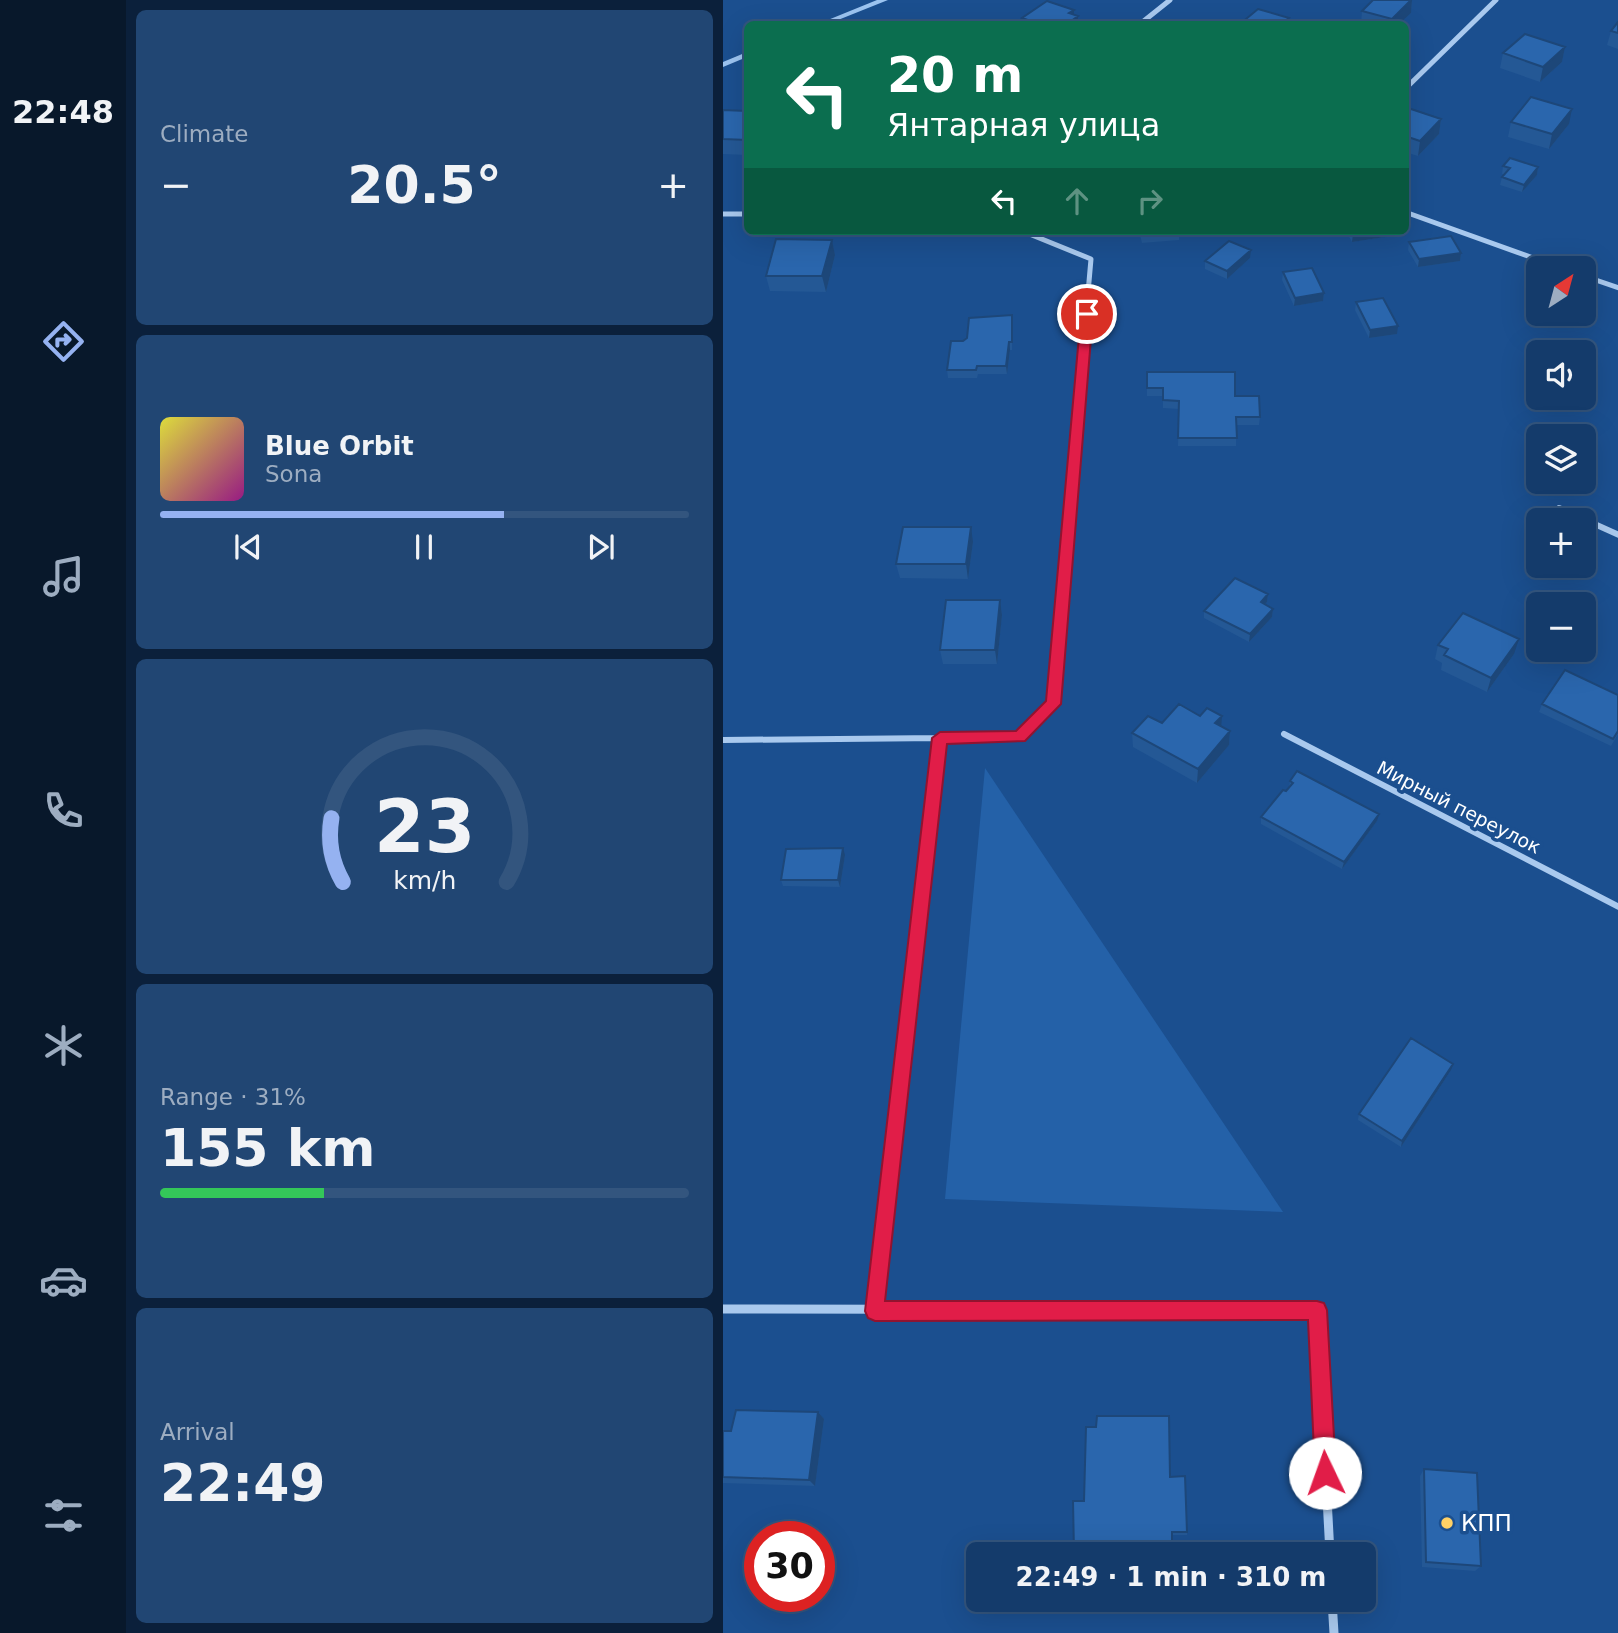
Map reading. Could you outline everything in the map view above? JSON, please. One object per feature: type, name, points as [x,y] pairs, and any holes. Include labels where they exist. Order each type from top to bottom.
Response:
[{"type":"street","points":[[1144,21],[1170,0]]},
{"type":"street","points":[[1409,85],[1496,0]]},
{"type":"street","points":[[1409,213],[1528,256]]},
{"type":"street","points":[[723,214],[744,214]]},
{"type":"street","points":[[723,740],[1020,737],[1053,704],[1091,259],[1032,235]]},
{"type":"street","points":[[1596,280],[1618,288]]},
{"type":"street","points":[[1596,524],[1618,534]]},
{"type":"street","name":"Мирный переулок","points":[[1284,734],[1618,907]]},
{"type":"street","points":[[875,1311],[940,738]]},
{"type":"street","points":[[723,1309],[1317,1310],[1329,1542]]},
{"type":"street","points":[[1333,1612],[1334,1633]]},
{"type":"shaded area","points":[[985,768],[1283,1212],[945,1199]]},
{"type":"building","points":[[1373,0],[1411,0],[1392,19],[1362,11]]},
{"type":"building","points":[[1047,1],[1074,10],[1069,13],[1078,16],[1071,21],[1030,21],[1022,18]]},
{"type":"building","points":[[1258,9],[1289,18],[1286,21],[1244,21]]},
{"type":"building","points":[[1618,22],[1618,33],[1611,31]]},
{"type":"building","points":[[1525,34],[1565,47],[1543,67],[1503,53]]},
{"type":"building","points":[[1531,97],[1572,109],[1552,134],[1511,122]]},
{"type":"building","points":[[1411,109],[1441,119],[1420,141],[1409,137]]},
{"type":"building","points":[[723,110],[744,111],[744,140],[723,139]]},
{"type":"building","points":[[1510,158],[1538,167],[1524,185],[1502,177],[1510,168],[1503,166]]},
{"type":"building","points":[[1451,236],[1461,253],[1419,259],[1409,242]]},
{"type":"building","points":[[776,239],[832,240],[822,276],[766,276]]},
{"type":"building","points":[[1229,241],[1251,250],[1227,271],[1205,261]]},
{"type":"building","points":[[1312,268],[1324,293],[1295,298],[1283,272]]},
{"type":"building","points":[[1383,298],[1398,326],[1370,330],[1356,302]]},
{"type":"building","points":[[1012,315],[1012,342],[1009,342],[1006,366],[947,370],[951,341],[963,341],[967,338],[969,318]]},
{"type":"building","points":[[1147,372],[1235,372],[1235,396],[1259,396],[1260,417],[1236,417],[1237,438],[1178,438],[1179,401],[1163,400],[1163,388],[1147,388]]},
{"type":"building","points":[[903,527],[971,527],[966,564],[896,564]]},
{"type":"building","points":[[1235,578],[1268,594],[1261,602],[1273,609],[1250,634],[1204,611]]},
{"type":"building","points":[[946,600],[1000,600],[995,650],[940,650]]},
{"type":"building","points":[[1463,613],[1519,639],[1491,678],[1444,655],[1448,649],[1438,645]]},
{"type":"building","points":[[1565,670],[1618,695],[1618,731],[1613,739],[1542,704]]},
{"type":"building","points":[[1179,704],[1200,716],[1207,708],[1222,716],[1215,723],[1230,731],[1198,769],[1132,733],[1148,716],[1162,723]]},
{"type":"building","points":[[1297,771],[1379,814],[1344,862],[1261,817],[1283,790],[1286,791],[1293,783],[1290,781]]},
{"type":"building","points":[[843,848],[838,880],[781,880],[786,849]]},
{"type":"building","points":[[1411,1038],[1453,1064],[1402,1141],[1359,1114]]},
{"type":"building","points":[[736,1410],[818,1412],[809,1480],[723,1477],[723,1431],[731,1431]]},
{"type":"building","points":[[1097,1416],[1169,1416],[1170,1477],[1185,1476],[1187,1532],[1172,1532],[1172,1542],[1074,1542],[1073,1501],[1084,1501],[1086,1427],[1096,1427]]},
{"type":"building","name":"КПП","points":[[1424,1469],[1477,1473],[1481,1566],[1426,1562]]},
{"type":"waterway","points":[[830,21],[884,0]]},
{"type":"waterway","points":[[723,65],[744,55]]},
{"type":"place","name":"КПП","points":[[1447,1523]]},
{"type":"route","points":[[1087,314],[1053,704],[1020,737],[940,738],[875,1311],[1317,1310],[1325,1473]]}]
